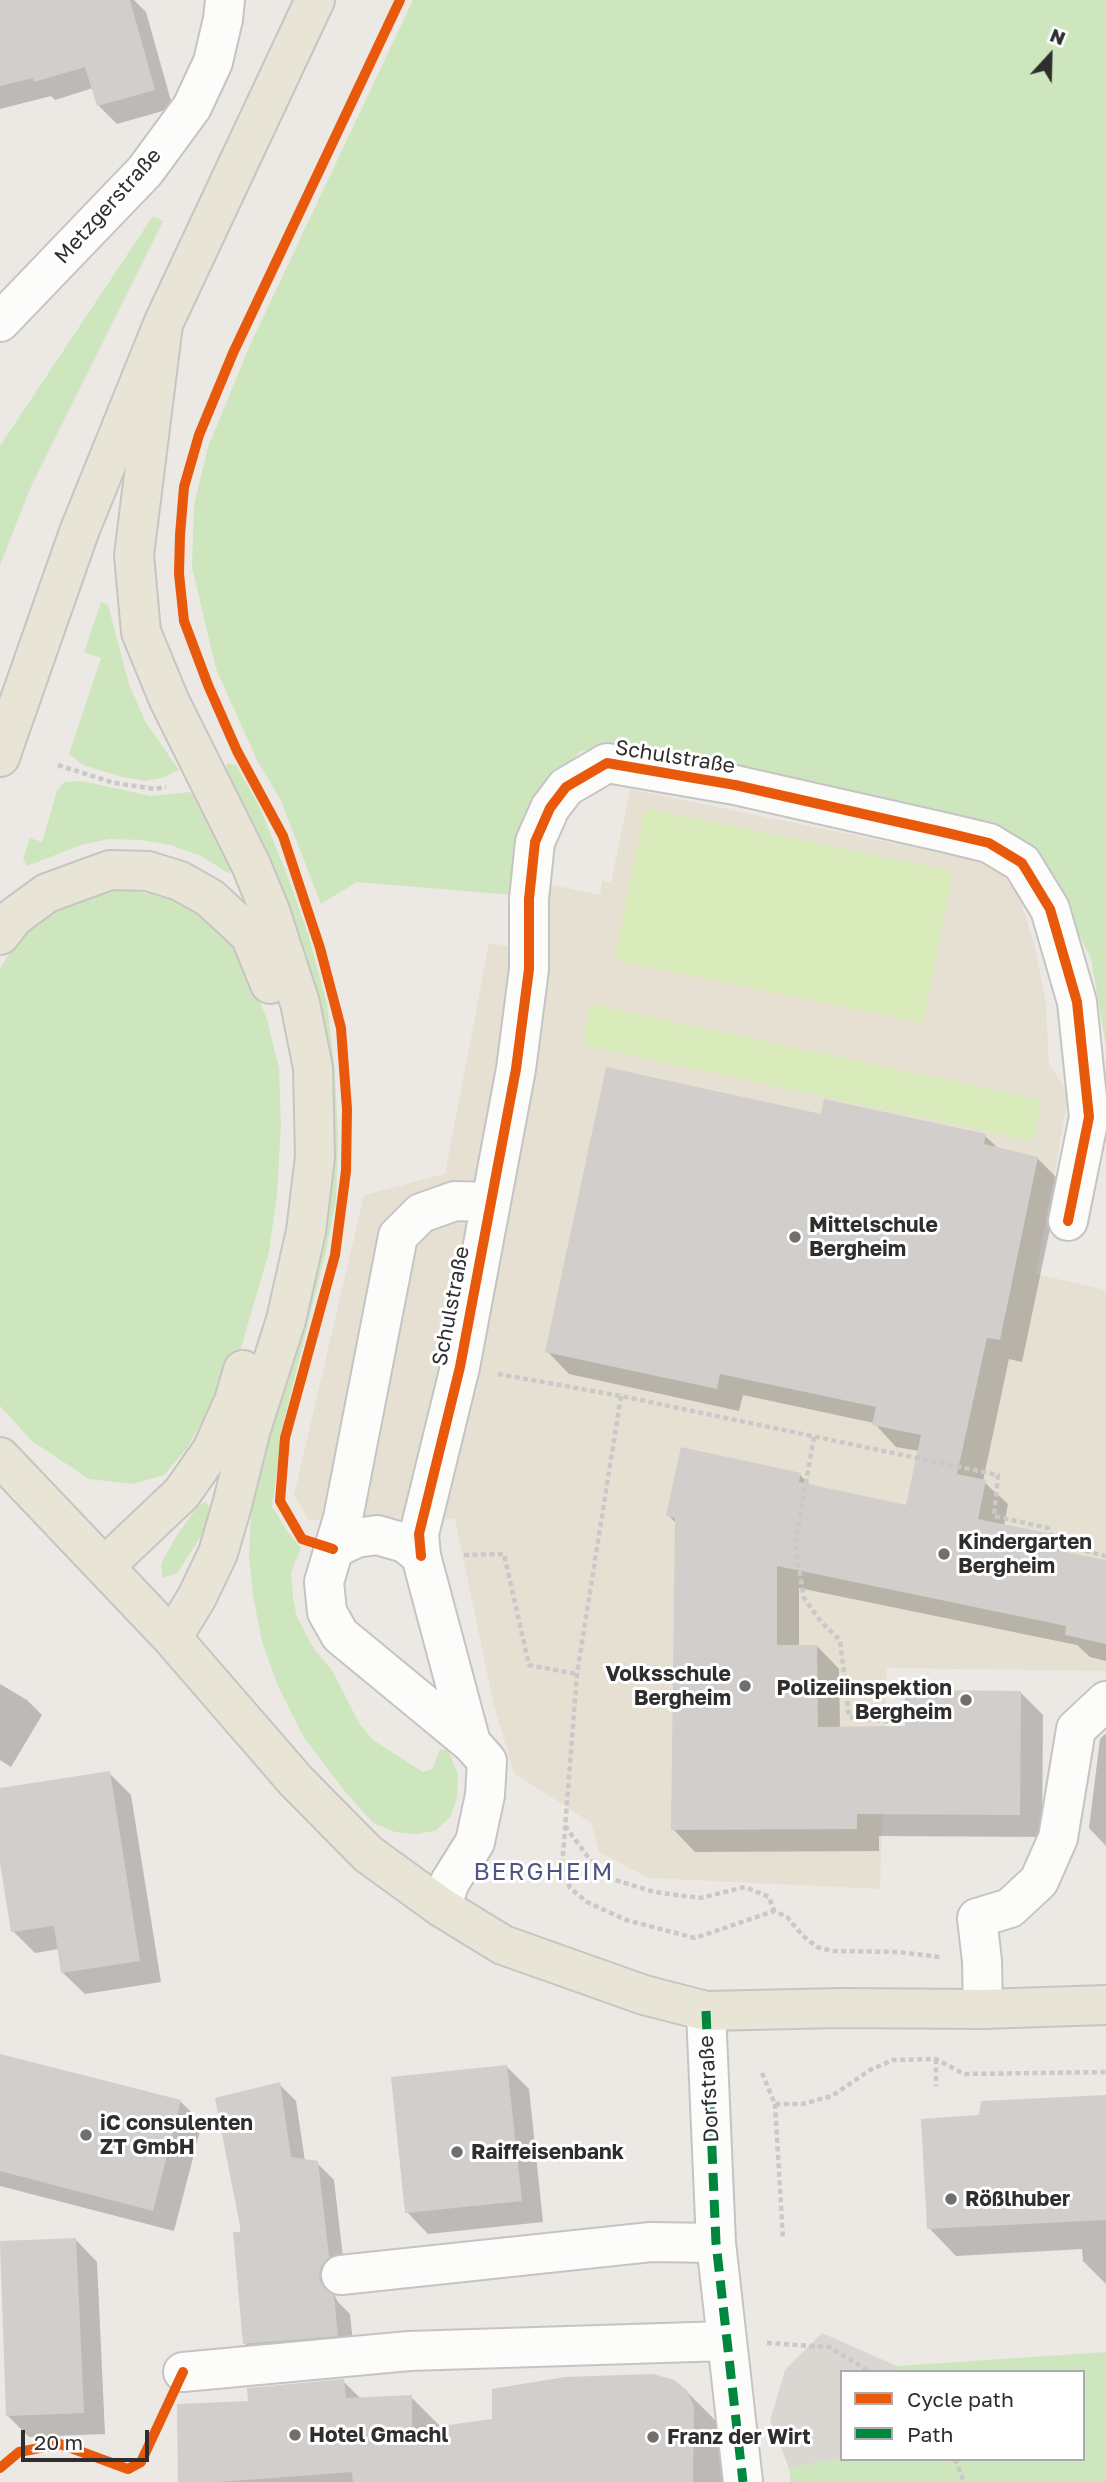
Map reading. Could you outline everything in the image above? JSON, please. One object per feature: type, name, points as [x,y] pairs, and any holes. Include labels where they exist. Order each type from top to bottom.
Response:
[{"type":"main road","points":[[0,757],[79,532],[163,324],[316,0]]},
{"type":"main road","points":[[163,324],[134,555],[141,632],[169,700],[251,865],[270,911],[300,1003],[313,1068],[315,1157],[306,1231],[286,1321],[251,1429],[218,1553],[197,1597],[172,1637]]},
{"type":"main road","points":[[0,935],[14,917],[47,892],[110,870],[148,871],[180,881],[209,898],[250,935],[281,1009],[293,1069],[295,1148],[285,1232],[234,1401],[212,1450],[183,1493],[105,1566]]},
{"type":"main road","points":[[0,1457],[172,1637],[296,1781],[368,1854],[442,1907],[503,1945],[644,1995],[706,2011]]},
{"type":"main road","name":"Dorfstraße","points":[[706,2011],[983,2009],[1106,2005]]},
{"type":"street","name":"Metzgerstraße","points":[[0,323],[145,171],[192,107],[213,62],[225,0]]},
{"type":"street","name":"Schulstraße","points":[[471,1744],[421,1556],[419,1534],[460,1367],[516,1069],[529,969],[529,899],[535,842],[550,807],[566,787],[607,763],[735,785],[989,843],[1022,863],[1050,909],[1077,1002],[1098,1121],[1068,1221]]},
{"type":"street","name":"Schulstraße","points":[[442,1907],[450,1882],[475,1842],[485,1795],[487,1761],[471,1744],[340,1635],[327,1612],[324,1581],[343,1518],[398,1236],[421,1213],[455,1201],[489,1202]]},
{"type":"street","points":[[333,1549],[356,1538],[377,1535],[405,1543],[421,1556]]},
{"type":"street","points":[[983,2009],[982,1961],[977,1918],[1010,1908],[1039,1881],[1058,1838],[1076,1729],[1106,1701]]},
{"type":"street","name":"Dorfstraße","points":[[706,2011],[716,2243],[743,2482]]},
{"type":"street","points":[[341,2275],[651,2242],[716,2243]]},
{"type":"street","points":[[183,2372],[410,2351],[726,2341]]},
{"type":"path","points":[[58,765],[114,783],[155,789],[179,786],[203,770]]},
{"type":"path","points":[[460,1367],[621,1396],[998,1475],[994,1516],[1048,1528],[1056,1544],[1106,1556]]},
{"type":"path","points":[[621,1396],[577,1674],[562,1867],[570,1888],[587,1902],[626,1920],[695,1938],[774,1910]]},
{"type":"path","points":[[814,1437],[794,1545],[804,1598],[821,1622],[840,1640],[849,1717],[892,1722]]},
{"type":"path","points":[[421,1556],[505,1554],[529,1665],[577,1674]]},
{"type":"path","points":[[564,1825],[603,1876],[654,1892],[700,1898],[745,1888],[769,1897],[774,1910],[787,1917],[803,1936],[817,1947],[832,1951],[982,1961]]},
{"type":"path","points":[[936,2059],[936,2086]]},
{"type":"path","points":[[775,2104],[802,2104],[832,2096],[870,2070],[893,2060],[936,2059],[964,2074],[1106,2072]]},
{"type":"path","points":[[762,2073],[775,2104],[783,2239]]},
{"type":"path","points":[[726,2341],[829,2347],[868,2370]]},
{"type":"path","points":[[957,2461],[964,2482]]},
{"type":"shaded area","points":[[630,789],[994,864],[1019,895],[1034,943],[1046,1004],[1049,1065],[1069,1093],[1036,1274],[1106,1290],[1106,1671],[887,1668],[880,1889],[649,1878],[599,1852],[591,1823],[514,1773],[493,1702],[455,1519],[309,1520],[294,1495],[364,1195],[445,1174],[489,943],[510,946],[515,877],[600,895],[602,880],[611,883]]},
{"type":"shaded area","points":[[822,2333],[897,2366],[899,2370],[840,2370],[840,2458],[789,2468],[770,2421],[785,2370]]},
{"type":"green space","points":[[413,0],[1106,0],[1106,1046],[1091,958],[1042,863],[983,821],[630,746],[581,751],[538,794],[518,833],[514,895],[357,882],[321,904],[281,801],[257,760],[216,669],[192,567],[194,505],[208,447],[250,345]]},
{"type":"green space","points":[[153,216],[163,221],[30,489],[0,565],[0,446]]},
{"type":"green space","points":[[101,602],[108,605],[129,684],[145,721],[179,770],[165,777],[146,781],[122,777],[83,765],[69,754],[101,658],[84,652]]},
{"type":"green space","points":[[228,763],[236,765],[260,808],[308,934],[327,1004],[335,1072],[338,1142],[336,1199],[326,1251],[284,1420],[272,1506],[301,1548],[291,1572],[297,1617],[314,1649],[332,1670],[359,1723],[373,1740],[423,1772],[432,1769],[440,1749],[448,1750],[458,1774],[457,1798],[450,1817],[435,1831],[417,1834],[395,1832],[373,1823],[303,1736],[278,1686],[262,1642],[249,1557],[252,1495],[326,1145],[224,770]]},
{"type":"green space","points":[[81,781],[151,796],[191,792],[234,870],[228,873],[203,857],[171,845],[109,839],[81,845],[27,866],[23,859],[30,838],[42,842],[57,791],[64,782]]},
{"type":"green space","points":[[645,808],[953,871],[923,1023],[614,960]]},
{"type":"green space","points":[[117,890],[158,894],[199,910],[227,935],[248,972],[267,1019],[279,1068],[281,1126],[277,1194],[269,1252],[238,1358],[187,1448],[164,1475],[133,1484],[89,1479],[32,1441],[0,1406],[0,968],[16,943],[51,912],[82,897]]},
{"type":"green space","points":[[591,1004],[1042,1100],[1033,1141],[582,1045]]},
{"type":"green space","points":[[206,1502],[210,1509],[205,1530],[177,1573],[163,1578],[161,1564],[175,1538],[198,1506]]},
{"type":"green space","points":[[1106,2352],[1106,2482],[791,2482],[789,2468],[840,2458],[840,2461],[1085,2461],[1085,2370],[899,2370],[897,2366]]},
{"type":"building","points":[[0,0],[130,0],[155,90],[97,106],[85,67],[34,82],[33,78],[0,86]]},
{"type":"building","points":[[606,1067],[821,1114],[824,1099],[986,1134],[984,1144],[1038,1157],[1000,1340],[987,1338],[957,1474],[986,1480],[978,1519],[1047,1533],[1045,1548],[1106,1560],[1106,1644],[1065,1635],[1066,1626],[777,1566],[777,1645],[817,1645],[818,1727],[905,1726],[905,1690],[1021,1691],[1020,1815],[857,1814],[857,1829],[671,1830],[675,1518],[666,1516],[681,1447],[801,1473],[799,1482],[906,1505],[921,1435],[872,1425],[876,1407],[720,1374],[717,1389],[545,1352]]},
{"type":"building","points":[[110,1771],[140,1961],[61,1973],[54,1926],[11,1932],[0,1863],[0,1788]]},
{"type":"building","name":"iC consulenten ZT GmbH","points":[[0,2054],[181,2100],[153,2211],[0,2171]]},
{"type":"building","name":"Raiffeisenbank","points":[[507,2065],[522,2201],[405,2213],[391,2077]]},
{"type":"building","points":[[280,2082],[291,2157],[318,2161],[329,2257],[321,2266],[319,2278],[324,2288],[334,2295],[338,2336],[243,2344],[233,2232],[240,2232],[240,2226],[215,2098]]},
{"type":"building","points":[[1106,2095],[1106,2220],[927,2229],[921,2119],[979,2115],[981,2101]]},
{"type":"building","points":[[76,2238],[84,2413],[6,2416],[0,2241]]},
{"type":"building","name":"Hotel Gmachl","points":[[653,2374],[674,2380],[687,2390],[694,2407],[693,2482],[353,2482],[352,2472],[218,2482],[178,2482],[177,2404],[248,2401],[247,2388],[344,2379],[346,2398],[412,2395],[412,2430],[492,2419],[492,2389],[565,2377]]},
{"type":"marked path","points":[[706,2011],[716,2243],[743,2482]]},
{"type":"cycle path","points":[[333,1549],[302,1539],[280,1501],[285,1438],[335,1255],[346,1171],[347,1109],[341,1028],[320,948],[283,836],[237,751],[184,621],[179,574],[180,535],[184,487],[199,435],[233,353],[400,0]]},
{"type":"cycle path","points":[[421,1556],[419,1534],[460,1367],[516,1069],[529,969],[529,899],[535,842],[550,808],[566,787],[607,763],[735,785],[989,843],[1022,863],[1050,909],[1077,1002],[1089,1117],[1068,1221]]},
{"type":"cycle path","points":[[0,2468],[19,2452],[60,2444],[128,2469],[141,2462],[183,2372]]},
{"type":"place","name":"Mittelschule Bergheim","points":[[795,1237]]},
{"type":"place","name":"Kindergarten Bergheim","points":[[944,1554]]},
{"type":"place","name":"Volksschule Bergheim","points":[[745,1686]]},
{"type":"place","name":"Polizeiinspektion Bergheim","points":[[966,1700]]},
{"type":"place","name":"iC consulenten ZT GmbH","points":[[86,2135]]},
{"type":"place","name":"Raiffeisenbank","points":[[457,2152]]},
{"type":"place","name":"Rößlhuber","points":[[951,2199]]},
{"type":"place","name":"Hotel Gmachl","points":[[295,2435]]},
{"type":"place","name":"Franz der Wirt","points":[[653,2437]]},
{"type":"district","name":"BERGHEIM","points":[[544,1872]]}]
